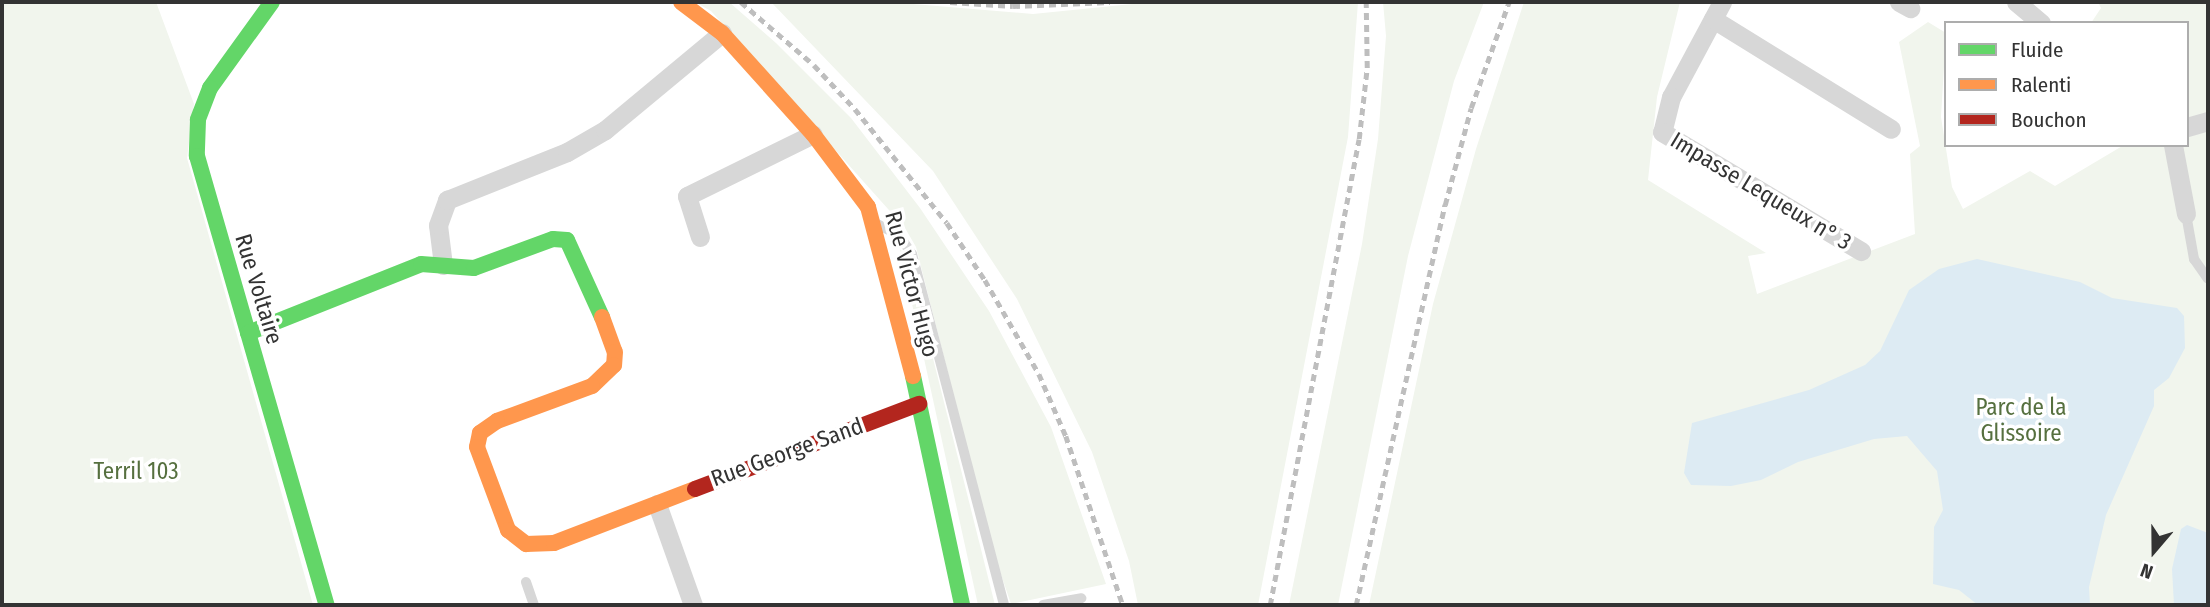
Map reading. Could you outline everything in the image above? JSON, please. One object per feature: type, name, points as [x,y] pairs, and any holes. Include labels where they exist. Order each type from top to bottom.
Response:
[{"type":"street","name":"Rue Voltaire","points":[[272,2],[210,88],[196,137],[199,171],[327,605]]},
{"type":"street","name":"Rue Victor Hugo","points":[[681,2],[722,33],[813,134],[862,194],[874,222],[919,404],[962,605]]},
{"type":"street","points":[[2016,2],[2039,21]]},
{"type":"street","points":[[1718,10],[1891,129]]},
{"type":"street","name":"Impasse Lequeux n° 3","points":[[1718,10],[1671,97],[1661,132],[1861,251]]},
{"type":"street","points":[[443,265],[438,225],[447,200],[567,152],[596,135],[722,33]]},
{"type":"street","points":[[2189,126],[2208,121]]},
{"type":"street","points":[[700,237],[687,196],[813,134]]},
{"type":"street","points":[[2173,147],[2186,214]]},
{"type":"street","name":"Rue George Sand","points":[[248,332],[421,264],[474,268],[553,239],[567,240],[615,352],[607,376],[592,386],[497,421],[480,433],[477,447],[508,530],[518,541],[554,543],[919,404]]},
{"type":"street","points":[[657,504],[693,605]]},
{"type":"lane","points":[[2186,214],[2192,251],[2208,279]]},
{"type":"lane","points":[[874,222],[899,235],[912,254],[1004,605]]},
{"type":"lane","points":[[526,582],[534,605]]},
{"type":"lane","points":[[1042,605],[1081,598]]},
{"type":"green space","name":"Terril 103","points":[[2,2],[156,2],[194,104],[187,158],[313,605],[2,605]]},
{"type":"green space","points":[[695,2],[729,2],[776,43],[851,118],[920,208],[989,311],[1051,427],[1106,584],[1011,604],[994,554],[916,247],[905,228],[711,11]]},
{"type":"green space","points":[[771,2],[889,2],[1033,14],[1152,2],[1358,2],[1348,137],[1258,605],[1138,605],[1129,561],[1092,452],[1017,299],[933,171]]},
{"type":"green space","points":[[1383,2],[1484,2],[1454,81],[1408,256],[1338,605],[1289,605],[1362,244],[1378,139],[1386,36]]},
{"type":"green space","name":"Parc de la Glissoire","points":[[1524,2],[1680,2],[1657,97],[1648,180],[1766,253],[1748,256],[1757,294],[1915,234],[1910,154],[1920,146],[1899,42],[1928,22],[1944,32],[1941,117],[1944,147],[1952,187],[1963,209],[2030,171],[2055,186],[2121,147],[2189,147],[2189,21],[2092,21],[2101,8],[2098,2],[2208,2],[2208,605],[1369,605],[1433,304],[1476,149]]},
{"type":"green space","points":[[900,249],[908,259],[995,605],[978,605]]},
{"type":"shaded area","points":[[1977,259],[2080,282],[2112,298],[2177,308],[2184,316],[2185,348],[2169,378],[2154,390],[2154,406],[2106,515],[2089,587],[2090,605],[1978,605],[1959,590],[1933,584],[1934,527],[1943,510],[1937,471],[1907,436],[1874,439],[1798,462],[1761,480],[1731,486],[1691,485],[1684,473],[1692,423],[1809,390],[1865,365],[1880,351],[1909,290],[1939,269]]},
{"type":"shaded area","points":[[2187,525],[2208,533],[2208,605],[2174,605],[2172,569],[2181,529]]},
{"type":"railway","points":[[741,2],[814,65],[855,109],[947,223],[985,280],[1039,374],[1066,436],[1123,605]]},
{"type":"railway","points":[[950,2],[1013,6],[1110,2]]},
{"type":"railway","points":[[1270,605],[1359,139],[1367,68],[1366,2]]},
{"type":"railway","points":[[1356,605],[1445,205],[1471,108],[1509,2]]},
{"type":"traffic: fast","points":[[272,2],[210,88],[198,120],[197,156],[327,605]]},
{"type":"traffic: fast","points":[[248,333],[421,264],[474,268],[553,239],[567,240],[602,317]]},
{"type":"traffic: fast","points":[[913,376],[962,605]]},
{"type":"traffic: slow","points":[[681,2],[722,33],[813,134],[868,207],[913,376]]},
{"type":"traffic: slow","points":[[602,317],[615,352],[614,365],[592,386],[497,421],[480,433],[477,447],[508,530],[526,544],[554,543],[695,489]]},
{"type":"traffic: jam","points":[[695,489],[919,404]]}]
